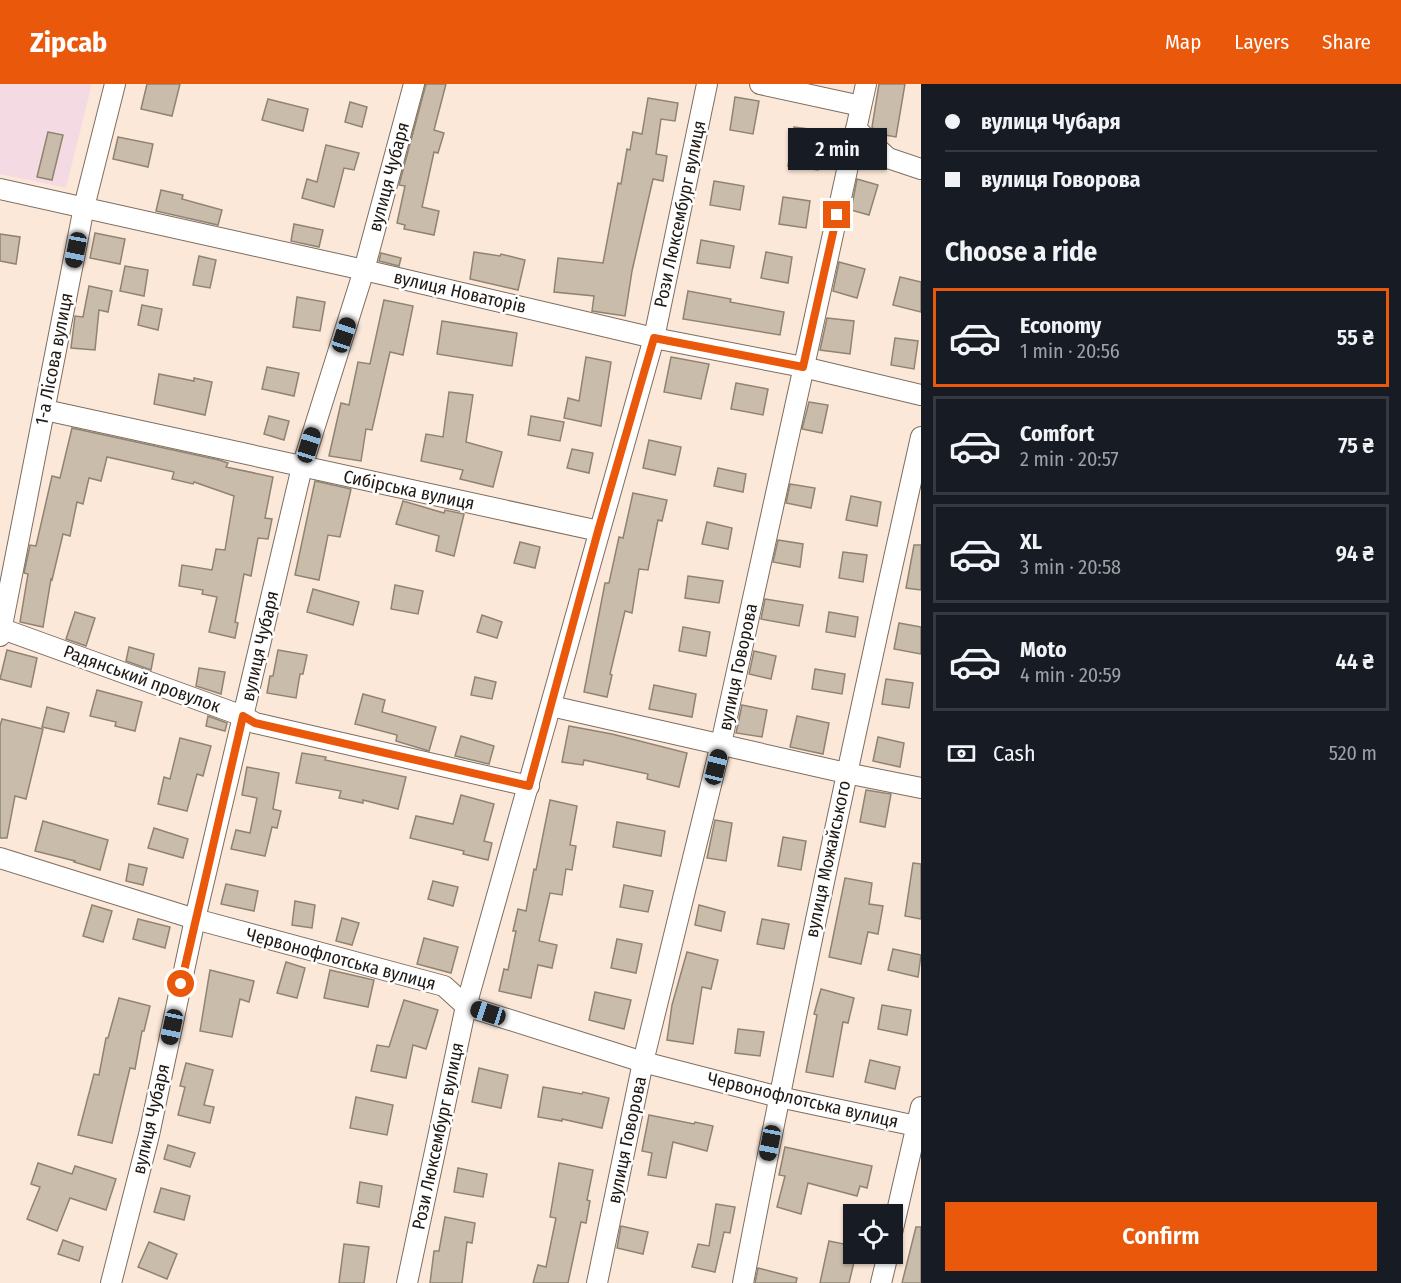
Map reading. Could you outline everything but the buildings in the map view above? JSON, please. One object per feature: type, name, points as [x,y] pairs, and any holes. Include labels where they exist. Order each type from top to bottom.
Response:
[{"type":"street","name":"1-а Лісова вулиця","points":[[1,631],[84,207],[115,84]]},
{"type":"street","name":"вулиця Чубаря","points":[[111,1283],[149,1135],[195,919],[302,467],[364,270],[414,84]]},
{"type":"street","name":"Рози Люксембург вулиця","points":[[406,1283],[466,1006],[654,338],[707,84]]},
{"type":"street","points":[[760,84],[861,106]]},
{"type":"street","name":"вулиця Говорова","points":[[597,1283],[643,1062],[721,744],[866,84]]},
{"type":"street","points":[[856,129],[888,158],[921,169]]},
{"type":"street","name":"вулиця Новаторів","points":[[0,189],[364,270],[654,338],[803,367],[921,394]]},
{"type":"street","name":"Сибірська вулиця","points":[[45,410],[598,531]]},
{"type":"street","name":"вулиця Можайського","points":[[743,1283],[846,773],[921,437]]},
{"type":"street","name":"Радянський провулок","points":[[1,631],[243,716],[255,723],[529,786]]},
{"type":"street","points":[[550,706],[921,788]]},
{"type":"street","name":"Червонофлотська вулиця","points":[[0,858],[195,919],[444,986],[466,1006],[643,1062],[779,1097],[920,1120]]},
{"type":"street","points":[[899,1204],[920,1120]]},
{"type":"street","points":[[881,1283],[886,1264]]},
{"type":"shaded area","points":[[0,84],[92,84],[66,188],[0,174]]},
{"type":"route","points":[[181,984],[243,716],[255,723],[529,786],[598,531],[654,338],[803,367],[837,215]]}]
